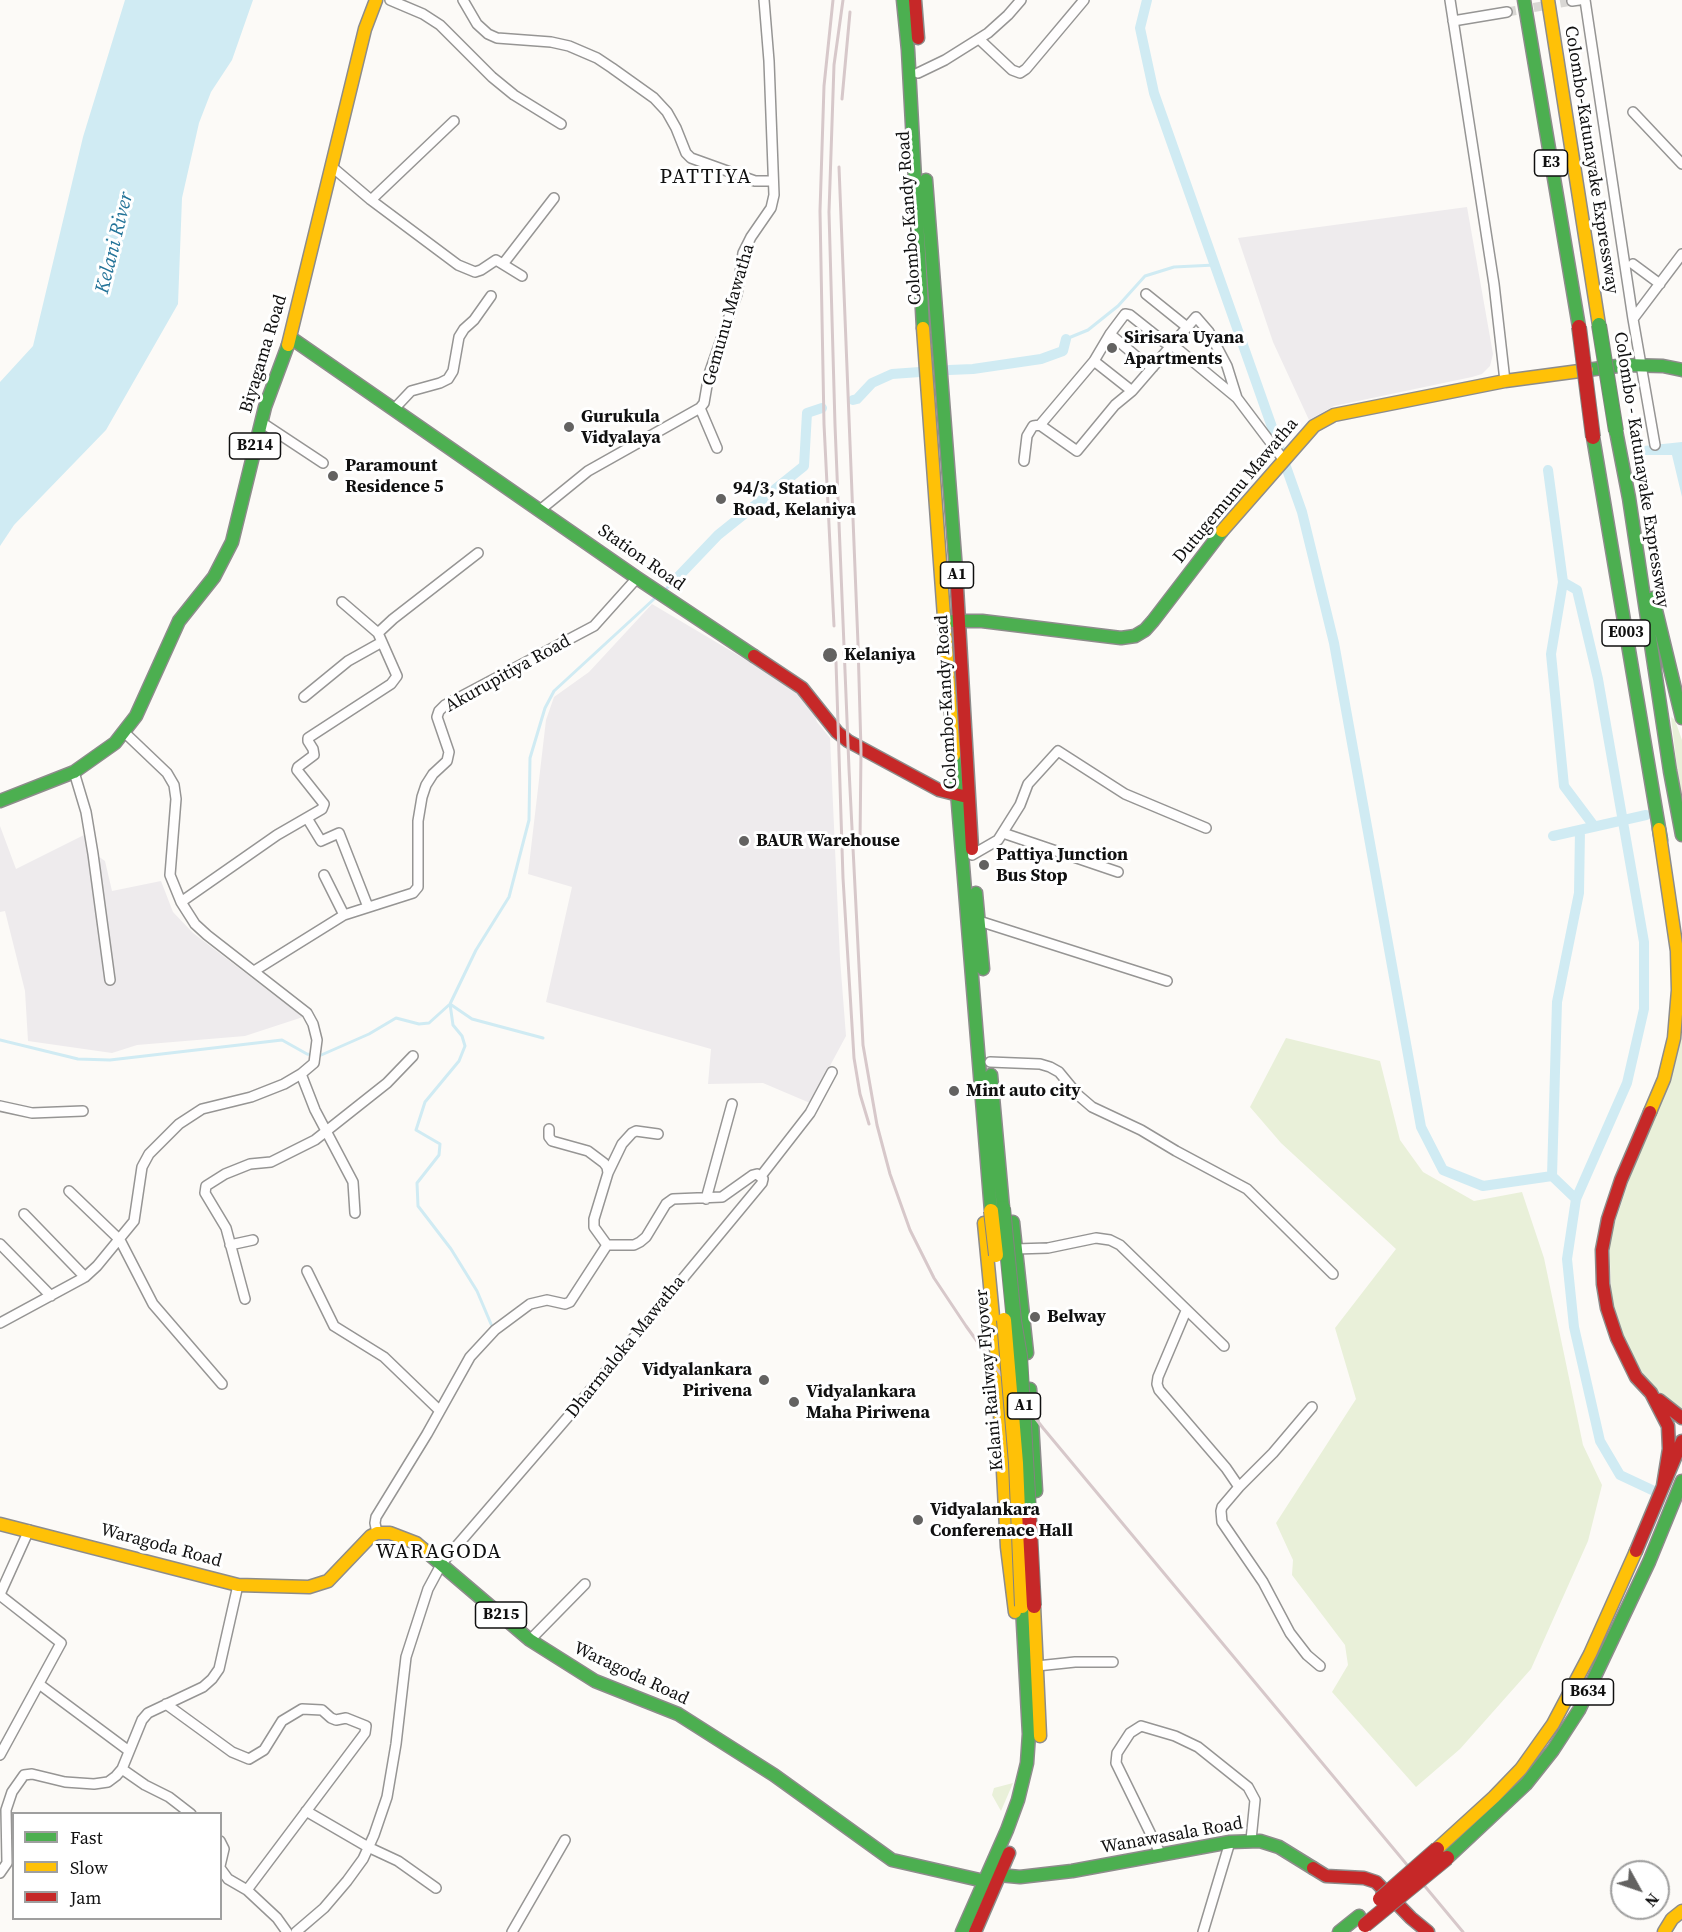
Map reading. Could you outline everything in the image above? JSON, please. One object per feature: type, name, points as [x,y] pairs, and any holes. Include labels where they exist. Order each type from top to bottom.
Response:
[{"type":"main road","name":"Biyagama Road","points":[[0,801],[74,772],[115,743],[136,716],[179,621],[214,577],[232,542],[261,422],[291,338],[365,29],[376,0]]},
{"type":"main road","name":"Colombo-Kandy Road","points":[[903,0],[908,50],[922,319],[945,622],[979,921],[990,1062],[991,1150]]},
{"type":"main road","name":"Colombo-Kandy Road","points":[[915,0],[918,74],[960,620],[964,796],[991,1150]]},
{"type":"main road","name":"E3","points":[[1524,0],[1579,327]]},
{"type":"main road","name":"Colombo-Katunayake Expressway","points":[[1548,0],[1599,325]]},
{"type":"main road","name":"Colombo - Katunayake Expressway","points":[[1599,325],[1629,498],[1670,771],[1682,835]]},
{"type":"main road","name":"E003","points":[[1579,327],[1593,436],[1659,829],[1682,922]]},
{"type":"main road","name":"Station Road","points":[[291,338],[638,578],[802,688],[837,732],[848,741],[939,790],[964,796]]},
{"type":"main road","name":"Dutugemunu Mawatha","points":[[945,622],[960,620],[1112,638],[1135,636],[1153,621],[1214,540],[1300,439],[1314,426],[1334,415],[1505,381],[1625,365],[1664,366],[1682,370]]},
{"type":"main road","points":[[1629,498],[1682,718]]},
{"type":"main road","points":[[1659,829],[1677,951],[1678,990],[1674,1038],[1664,1079],[1621,1180],[1608,1220],[1602,1250],[1603,1284],[1607,1308],[1617,1338],[1636,1377],[1666,1407],[1682,1418]]},
{"type":"main road","points":[[991,1150],[1009,1186],[1022,1299],[1034,1444],[1043,1632],[1037,1661]]},
{"type":"main road","points":[[991,1150],[982,1192],[993,1302],[1007,1547],[1020,1658],[1025,1679]]},
{"type":"main road","name":"Kelani Railway Flyover","points":[[991,1150],[997,1209],[1023,1390],[1028,1606],[1025,1679]]},
{"type":"main road","points":[[993,1302],[1022,1299]]},
{"type":"main road","points":[[1651,1392],[1665,1419],[1669,1434],[1664,1486]]},
{"type":"main road","name":"B634","points":[[1442,1853],[1521,1768],[1553,1724],[1590,1654],[1682,1441]]},
{"type":"main road","points":[[1002,1448],[1034,1444]]},
{"type":"main road","name":"B634","points":[[1339,1932],[1360,1925],[1526,1784],[1553,1750],[1579,1710],[1649,1562],[1681,1486]]},
{"type":"main road","name":"Waragoda Road","points":[[0,1524],[238,1585],[309,1587],[319,1585],[336,1574],[371,1536],[377,1533],[390,1533],[416,1543],[530,1640],[595,1681],[678,1714],[774,1775],[892,1860],[984,1881]]},
{"type":"main road","name":"Kelani Railway Flyover","points":[[1028,1606],[1037,1661]]},
{"type":"main road","name":"A1","points":[[975,1932],[1024,1819],[1036,1773],[1040,1738],[1037,1661]]},
{"type":"main road","name":"A1","points":[[962,1932],[1011,1821],[1025,1774],[1029,1734],[1025,1679]]},
{"type":"main road","name":"Wanawasala Road","points":[[999,1875],[1020,1877],[1072,1871],[1230,1842],[1260,1841],[1279,1847],[1326,1876],[1364,1878],[1376,1882],[1428,1932]]},
{"type":"main road","points":[[984,1881],[999,1875]]},
{"type":"main road","points":[[1664,1932],[1672,1919],[1682,1911]]},
{"type":"street","points":[[390,0],[423,14],[440,25],[492,78],[514,95],[561,124]]},
{"type":"street","points":[[463,0],[477,24],[488,34],[497,38],[551,42],[569,46],[597,58],[612,68],[654,98],[667,112],[686,153],[691,158],[755,181],[773,181]]},
{"type":"street","name":"Gemunu Mawatha","points":[[540,510],[588,471],[700,408],[704,403],[709,374],[737,294],[743,253],[771,208],[773,181],[769,61],[764,0]]},
{"type":"street","points":[[918,74],[979,39],[1008,15],[1021,0]]},
{"type":"street","points":[[979,39],[1012,70],[1020,73],[1026,69],[1084,0]]},
{"type":"street","points":[[1450,0],[1494,284],[1505,381]]},
{"type":"street","points":[[1585,0],[1633,318],[1655,445]]},
{"type":"street","points":[[1453,21],[1507,12]]},
{"type":"street","points":[[1633,112],[1682,164]]},
{"type":"street","points":[[371,200],[454,121]]},
{"type":"street","points":[[332,166],[371,200],[458,265],[470,271],[481,270],[496,260],[522,276]]},
{"type":"street","points":[[503,264],[554,198]]},
{"type":"street","points":[[1633,318],[1682,254]]},
{"type":"street","points":[[1632,264],[1660,284]]},
{"type":"street","points":[[1146,294],[1187,327]]},
{"type":"street","points":[[394,409],[411,391],[448,379],[453,371],[459,337],[491,296]]},
{"type":"street","points":[[1024,461],[1027,436],[1033,426],[1040,425],[1094,361],[1125,314],[1130,315],[1195,362],[1237,398],[1282,459]]},
{"type":"street","points":[[1040,425],[1077,452],[1115,405],[1132,391],[1196,317],[1209,332],[1227,366],[1237,398]]},
{"type":"street","points":[[1110,334],[1144,363],[1153,367]]},
{"type":"street","points":[[1094,361],[1132,391]]},
{"type":"street","points":[[700,408],[717,448]]},
{"type":"street","points":[[261,422],[323,463]]},
{"type":"street","points":[[304,697],[380,638],[393,619],[478,553]]},
{"type":"street","name":"Akurupitiya Road","points":[[254,971],[344,915],[413,893],[418,887],[418,821],[422,797],[433,774],[447,761],[449,752],[437,717],[439,711],[445,705],[594,626],[638,578]]},
{"type":"street","points":[[181,902],[277,834],[322,809],[324,804],[297,770],[315,753],[308,741],[309,738],[397,676],[380,638],[342,602]]},
{"type":"street","points":[[0,1323],[85,1277],[120,1240],[135,1221],[142,1167],[149,1154],[172,1131],[202,1109],[252,1097],[284,1084],[314,1063],[317,1040],[313,1024],[307,1013],[207,935],[195,924],[181,902],[170,875],[176,799],[174,785],[167,773],[124,732]]},
{"type":"street","points":[[972,855],[998,840],[1020,805],[1028,784],[1058,751],[1125,794],[1206,828]]},
{"type":"street","points":[[74,772],[86,812],[110,980]]},
{"type":"street","points":[[307,818],[321,841],[339,833],[368,907]]},
{"type":"street","points":[[1003,833],[1118,872]]},
{"type":"street","points":[[324,874],[344,915]]},
{"type":"street","points":[[979,921],[1167,981]]},
{"type":"street","points":[[245,1299],[226,1228],[205,1193],[206,1186],[225,1174],[250,1164],[271,1162],[327,1132],[387,1083],[413,1056]]},
{"type":"street","points":[[990,1062],[1040,1064],[1059,1072],[1078,1095],[1092,1107],[1141,1130],[1246,1189],[1333,1274]]},
{"type":"street","name":"Dharmaloka Mawatha","points":[[296,1932],[324,1908],[347,1881],[368,1847],[387,1797],[406,1657],[428,1589],[442,1563],[523,1472],[762,1183],[761,1176],[810,1113],[832,1072]]},
{"type":"street","points":[[301,1074],[315,1110],[353,1182],[355,1213]]},
{"type":"street","points":[[706,1199],[732,1104]]},
{"type":"street","points":[[0,1106],[32,1113],[83,1111]]},
{"type":"street","points":[[549,1130],[549,1137],[552,1141],[588,1151],[604,1163],[608,1173]]},
{"type":"street","points":[[607,1245],[594,1227],[594,1219],[608,1173],[622,1144],[632,1133],[636,1131],[658,1134]]},
{"type":"street","points":[[607,1245],[634,1245],[640,1242],[646,1237],[666,1204],[673,1199],[722,1197],[753,1175],[761,1176]]},
{"type":"street","points":[[69,1191],[120,1240],[153,1304],[222,1384]]},
{"type":"street","points":[[24,1214],[85,1277]]},
{"type":"street","points":[[1015,1249],[1048,1248],[1096,1239],[1110,1240],[1120,1245],[1224,1346]]},
{"type":"street","points":[[230,1245],[253,1240]]},
{"type":"street","points":[[0,1244],[51,1296]]},
{"type":"street","points":[[377,1533],[376,1517],[427,1434],[470,1357],[495,1330],[530,1304],[547,1300],[565,1304],[570,1302],[607,1245]]},
{"type":"street","points":[[307,1271],[334,1326],[384,1357],[439,1410]]},
{"type":"street","points":[[1186,1311],[1157,1384],[1166,1400],[1226,1468],[1239,1487]]},
{"type":"street","points":[[1312,1407],[1273,1453],[1239,1487],[1221,1511],[1222,1522],[1263,1582],[1290,1633],[1307,1655],[1320,1666]]},
{"type":"street","points":[[0,1755],[61,1643],[2,1596],[1,1592],[29,1530]]},
{"type":"street","points":[[530,1640],[585,1584]]},
{"type":"street","points":[[0,1873],[7,1863],[6,1810],[12,1792],[24,1775],[32,1774],[65,1782],[94,1784],[108,1782],[122,1769],[142,1720],[148,1713],[203,1687],[219,1669],[238,1585]]},
{"type":"street","points":[[1037,1661],[1113,1662]]},
{"type":"street","points":[[39,1684],[129,1751]]},
{"type":"street","points":[[166,1704],[232,1752],[249,1759],[264,1750],[282,1721],[302,1709],[322,1710],[336,1720],[346,1719],[366,1726],[365,1733],[246,1890]]},
{"type":"street","points":[[1160,1854],[1116,1762],[1117,1752],[1130,1733],[1141,1726],[1175,1736],[1198,1747],[1248,1787],[1255,1800],[1251,1840]]},
{"type":"street","points":[[122,1769],[170,1797],[189,1812]]},
{"type":"street","points":[[306,1811],[368,1847],[398,1861],[436,1888]]},
{"type":"street","points":[[512,1932],[565,1840]]},
{"type":"street","points":[[1203,1932],[1230,1842]]},
{"type":"street","points":[[222,1870],[228,1879],[246,1890],[277,1917],[287,1932]]},
{"type":"shaded area","points":[[1467,207],[1493,354],[1490,366],[1482,374],[1472,377],[1334,406],[1309,420],[1273,342],[1238,238]]},
{"type":"shaded area","points":[[652,604],[800,692],[812,705],[817,722],[830,738],[840,959],[846,1036],[810,1103],[763,1083],[708,1084],[711,1049],[546,1002],[572,887],[528,874],[546,720],[554,697],[589,672]]},
{"type":"shaded area","points":[[0,826],[16,869],[92,831],[95,854],[105,861],[112,891],[161,881],[173,912],[193,933],[303,1017],[245,1036],[137,1045],[112,1053],[28,1041],[25,991],[5,911],[0,912]]},
{"type":"green space","points":[[1671,717],[1675,720],[1682,740],[1682,810]]},
{"type":"green space","points":[[1682,1023],[1682,1413],[1647,1380],[1623,1341],[1612,1303],[1609,1240]]},
{"type":"green space","points":[[1286,1038],[1380,1061],[1400,1140],[1423,1172],[1474,1201],[1522,1192],[1544,1258],[1583,1445],[1602,1485],[1588,1541],[1531,1669],[1460,1749],[1416,1787],[1332,1692],[1348,1665],[1345,1645],[1292,1575],[1293,1560],[1276,1523],[1356,1399],[1335,1328],[1396,1249],[1281,1143],[1250,1107]]},
{"type":"green space","points":[[1013,1783],[1001,1811],[992,1795],[994,1788]]},
{"type":"water","name":"Kelani River","points":[[125,0],[253,0],[232,60],[211,92],[199,123],[182,198],[178,304],[106,430],[14,525],[0,546],[0,382],[33,346],[83,137]]},
{"type":"water","points":[[1682,442],[1682,497],[1672,455],[1634,455],[1634,447]]},
{"type":"waterway","points":[[1147,0],[1140,28],[1154,93],[1302,512],[1334,643],[1421,1127],[1443,1170],[1483,1186],[1552,1176],[1576,1199],[1567,1259],[1574,1327],[1600,1441],[1620,1475],[1652,1490]]},
{"type":"waterway","points":[[1066,339],[1088,330],[1118,306],[1145,276],[1174,267],[1215,265]]},
{"type":"waterway","points":[[949,370],[973,369],[1041,359],[1063,351],[1066,339]]},
{"type":"waterway","points":[[853,400],[857,399],[872,383],[892,374],[920,372]]},
{"type":"waterway","points":[[676,579],[718,535],[804,466],[807,413],[822,408]]},
{"type":"waterway","points":[[1548,470],[1563,582],[1551,654],[1564,786],[1594,826]]},
{"type":"waterway","points":[[667,588],[676,579]]},
{"type":"waterway","points":[[1563,582],[1577,590],[1598,679],[1644,942],[1644,1009],[1627,1083],[1576,1199]]},
{"type":"waterway","points":[[0,1040],[78,1059],[110,1060],[282,1040],[307,1054],[319,1056],[369,1034],[396,1018],[419,1024],[429,1023],[450,1004],[476,950],[509,897],[529,820],[530,758],[545,708],[554,691],[654,599]]},
{"type":"waterway","points":[[1553,836],[1646,815]]},
{"type":"waterway","points":[[1552,1176],[1557,1002],[1579,893],[1580,830]]},
{"type":"waterway","points":[[450,1004],[453,1025],[462,1036],[465,1046],[459,1061],[425,1102],[416,1130],[440,1144],[439,1155],[417,1183],[418,1206],[451,1249],[477,1291],[491,1324]]},
{"type":"waterway","points":[[450,1004],[472,1019],[543,1038]]},
{"type":"tunnel","points":[[1507,12],[1572,1]]},
{"type":"railway","points":[[833,0],[824,86],[820,211],[824,424],[834,626]]},
{"type":"railway","points":[[843,0],[834,65],[829,212],[835,425],[863,1045],[877,1125],[890,1174],[910,1230],[934,1278],[997,1369],[1043,1428],[1463,1932]]},
{"type":"railway","points":[[842,99],[850,12]]},
{"type":"railway","points":[[839,167],[858,644],[861,750],[860,842]]},
{"type":"railway","points":[[836,662],[843,878],[854,1058],[860,1094],[869,1124]]},
{"type":"traffic: fast","points":[[903,0],[908,50],[923,328]]},
{"type":"traffic: fast","points":[[1524,0],[1579,327]]},
{"type":"traffic: fast","points":[[926,180],[956,570]]},
{"type":"traffic: fast","points":[[1599,325],[1616,431]]},
{"type":"traffic: fast","points":[[291,338],[637,578],[754,656]]},
{"type":"traffic: fast","points":[[0,801],[74,772],[115,743],[136,716],[179,621],[214,577],[232,542],[265,407],[288,345]]},
{"type":"traffic: fast","points":[[1587,370],[1625,365],[1663,366],[1682,370]]},
{"type":"traffic: fast","points":[[1616,431],[1629,498],[1670,771],[1682,835]]},
{"type":"traffic: fast","points":[[1593,437],[1661,840]]},
{"type":"traffic: fast","points":[[953,621],[982,621],[1121,638],[1135,636],[1153,621],[1222,531]]},
{"type":"traffic: fast","points":[[1653,598],[1682,718]]},
{"type":"traffic: fast","points":[[954,755],[991,1211]]},
{"type":"traffic: fast","points":[[976,893],[983,969]]},
{"type":"traffic: fast","points":[[991,1075],[1003,1208]]},
{"type":"traffic: fast","points":[[1003,1208],[1014,1321],[1020,1356],[1029,1512]]},
{"type":"traffic: fast","points":[[1013,1222],[1027,1353]]},
{"type":"traffic: fast","points":[[1030,1389],[1036,1491]]},
{"type":"traffic: fast","points":[[1447,1858],[1526,1784],[1553,1750],[1579,1710],[1649,1562],[1682,1481]]},
{"type":"traffic: fast","points":[[423,1549],[530,1640],[595,1681],[678,1714],[774,1775],[892,1860],[984,1881]]},
{"type":"traffic: fast","points":[[962,1932],[1007,1830],[1018,1800],[1027,1763],[1029,1734],[1022,1606]]},
{"type":"traffic: fast","points":[[999,1875],[1020,1877],[1072,1871],[1230,1842],[1260,1841],[1279,1847],[1313,1868]]},
{"type":"traffic: fast","points":[[1339,1932],[1359,1916]]},
{"type":"traffic: slow","points":[[288,345],[365,29],[376,0]]},
{"type":"traffic: slow","points":[[1548,0],[1599,325]]},
{"type":"traffic: slow","points":[[923,328],[954,755]]},
{"type":"traffic: slow","points":[[1222,531],[1314,426],[1334,415],[1505,381],[1587,370]]},
{"type":"traffic: slow","points":[[1650,1112],[1664,1079],[1674,1038],[1678,990],[1677,951],[1659,829]]},
{"type":"traffic: slow","points":[[991,1211],[996,1255]]},
{"type":"traffic: slow","points":[[984,1223],[997,1358],[1007,1547],[1015,1612]]},
{"type":"traffic: slow","points":[[1004,1320],[1016,1463],[1022,1606]]},
{"type":"traffic: slow","points":[[0,1524],[238,1585],[309,1587],[328,1581],[371,1536],[377,1533],[390,1533],[416,1543],[423,1549]]},
{"type":"traffic: slow","points":[[1437,1849],[1521,1769],[1553,1724],[1590,1654],[1636,1551]]},
{"type":"traffic: slow","points":[[1034,1606],[1040,1736]]},
{"type":"traffic: slow","points":[[1664,1932],[1672,1919],[1682,1911]]},
{"type":"traffic: jam","points":[[915,0],[918,38]]},
{"type":"traffic: jam","points":[[1579,327],[1593,437]]},
{"type":"traffic: jam","points":[[956,570],[972,849]]},
{"type":"traffic: jam","points":[[754,656],[802,688],[837,732],[848,741],[939,790],[963,796]]},
{"type":"traffic: jam","points":[[1650,1112],[1621,1180],[1608,1219],[1602,1250],[1603,1284],[1607,1308],[1617,1338],[1636,1377],[1651,1393],[1668,1426],[1669,1449],[1663,1486]]},
{"type":"traffic: jam","points":[[1659,1400],[1682,1418]]},
{"type":"traffic: jam","points":[[1636,1551],[1682,1441]]},
{"type":"traffic: jam","points":[[1029,1512],[1034,1606]]},
{"type":"traffic: jam","points":[[1380,1899],[1437,1849]]},
{"type":"traffic: jam","points":[[975,1932],[1009,1853]]},
{"type":"traffic: jam","points":[[1365,1925],[1447,1858]]},
{"type":"traffic: jam","points":[[1313,1868],[1326,1876],[1364,1878],[1376,1882],[1428,1932]]},
{"type":"place","name":"Sirisara Uyana Apartments","points":[[1112,348]]},
{"type":"place","name":"Gurukula Vidyalaya","points":[[569,427]]},
{"type":"place","name":"Paramount Residence 5","points":[[333,476]]},
{"type":"place","name":"94/3, Station Road, Kelaniya","points":[[721,499]]},
{"type":"place","name":"Kelaniya","points":[[830,655]]},
{"type":"place","name":"BAUR Warehouse","points":[[744,841]]},
{"type":"place","name":"Pattiya Junction Bus Stop","points":[[984,865]]},
{"type":"place","name":"Mint auto city","points":[[954,1091]]},
{"type":"place","name":"Belway","points":[[1035,1317]]},
{"type":"place","name":"Vidyalankara Pirivena","points":[[764,1380]]},
{"type":"place","name":"Vidyalankara Maha Piriwena","points":[[794,1402]]},
{"type":"place","name":"Vidyalankara Conferenace Hall","points":[[918,1520]]},
{"type":"district","name":"PATTIYA","points":[[706,178]]},
{"type":"district","name":"WARAGODA","points":[[439,1553]]}]
